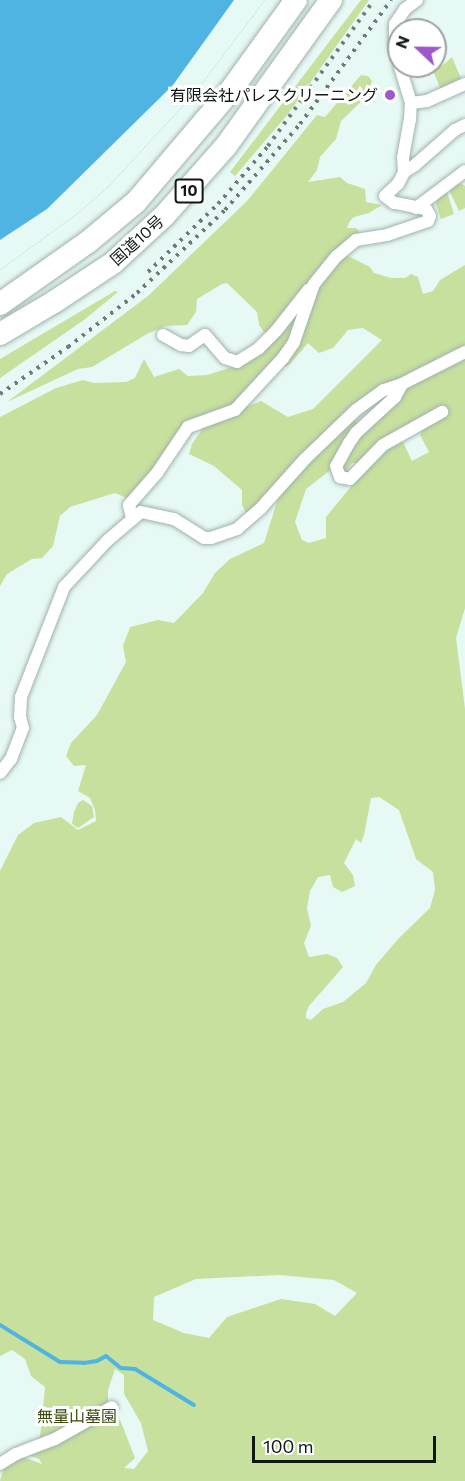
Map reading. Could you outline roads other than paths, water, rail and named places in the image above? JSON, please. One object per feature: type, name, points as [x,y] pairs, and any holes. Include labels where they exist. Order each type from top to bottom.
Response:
[{"type":"highway","name":"国道10号","points":[[0,304],[88,242],[136,201],[200,130],[296,0]]},
{"type":"highway","name":"国道10号","points":[[0,334],[113,263],[164,216],[226,146],[331,0]]},
{"type":"street","points":[[399,18],[405,9],[417,0]]},
{"type":"street","points":[[163,335],[180,345],[189,346],[205,335],[225,357],[237,362],[276,331],[337,256],[356,240],[387,235],[428,221],[430,216],[426,209],[394,203],[385,196],[398,184],[404,172],[411,103],[404,78]]},
{"type":"street","points":[[411,103],[427,100],[465,84]]},
{"type":"street","points":[[404,172],[416,165],[455,130],[465,125]]},
{"type":"street","points":[[416,208],[465,171]]},
{"type":"street","points":[[132,518],[129,504],[157,473],[188,427],[235,410],[283,358],[294,342],[314,284]]},
{"type":"street","points":[[0,773],[10,759],[23,728],[20,711],[21,697],[64,587],[75,573],[132,518],[141,512],[165,516],[189,527],[204,538],[211,538],[237,529],[261,508],[305,459],[356,410],[384,390],[402,384],[465,352]]},
{"type":"street","points":[[402,384],[395,397],[368,421],[349,443],[336,466],[340,477],[350,479],[383,445],[442,412]]},
{"type":"street","points":[[0,1464],[16,1454],[55,1439],[112,1407]]},
{"type":"water","points":[[0,0],[265,0],[194,94],[108,187],[77,214],[0,270]]},
{"type":"waterway","points":[[0,1325],[60,1362],[84,1363],[97,1361],[106,1356],[121,1368],[135,1369],[194,1405]]},
{"type":"railway","points":[[148,272],[218,204],[268,146],[374,0]]},
{"type":"railway","points":[[0,394],[68,347],[137,293],[225,210],[300,124],[391,0]]},
{"type":"place","name":"有限会社パレスクリーニング","points":[[390,95]]},
{"type":"park label","name":"無量山墓園","points":[[77,1416]]}]
